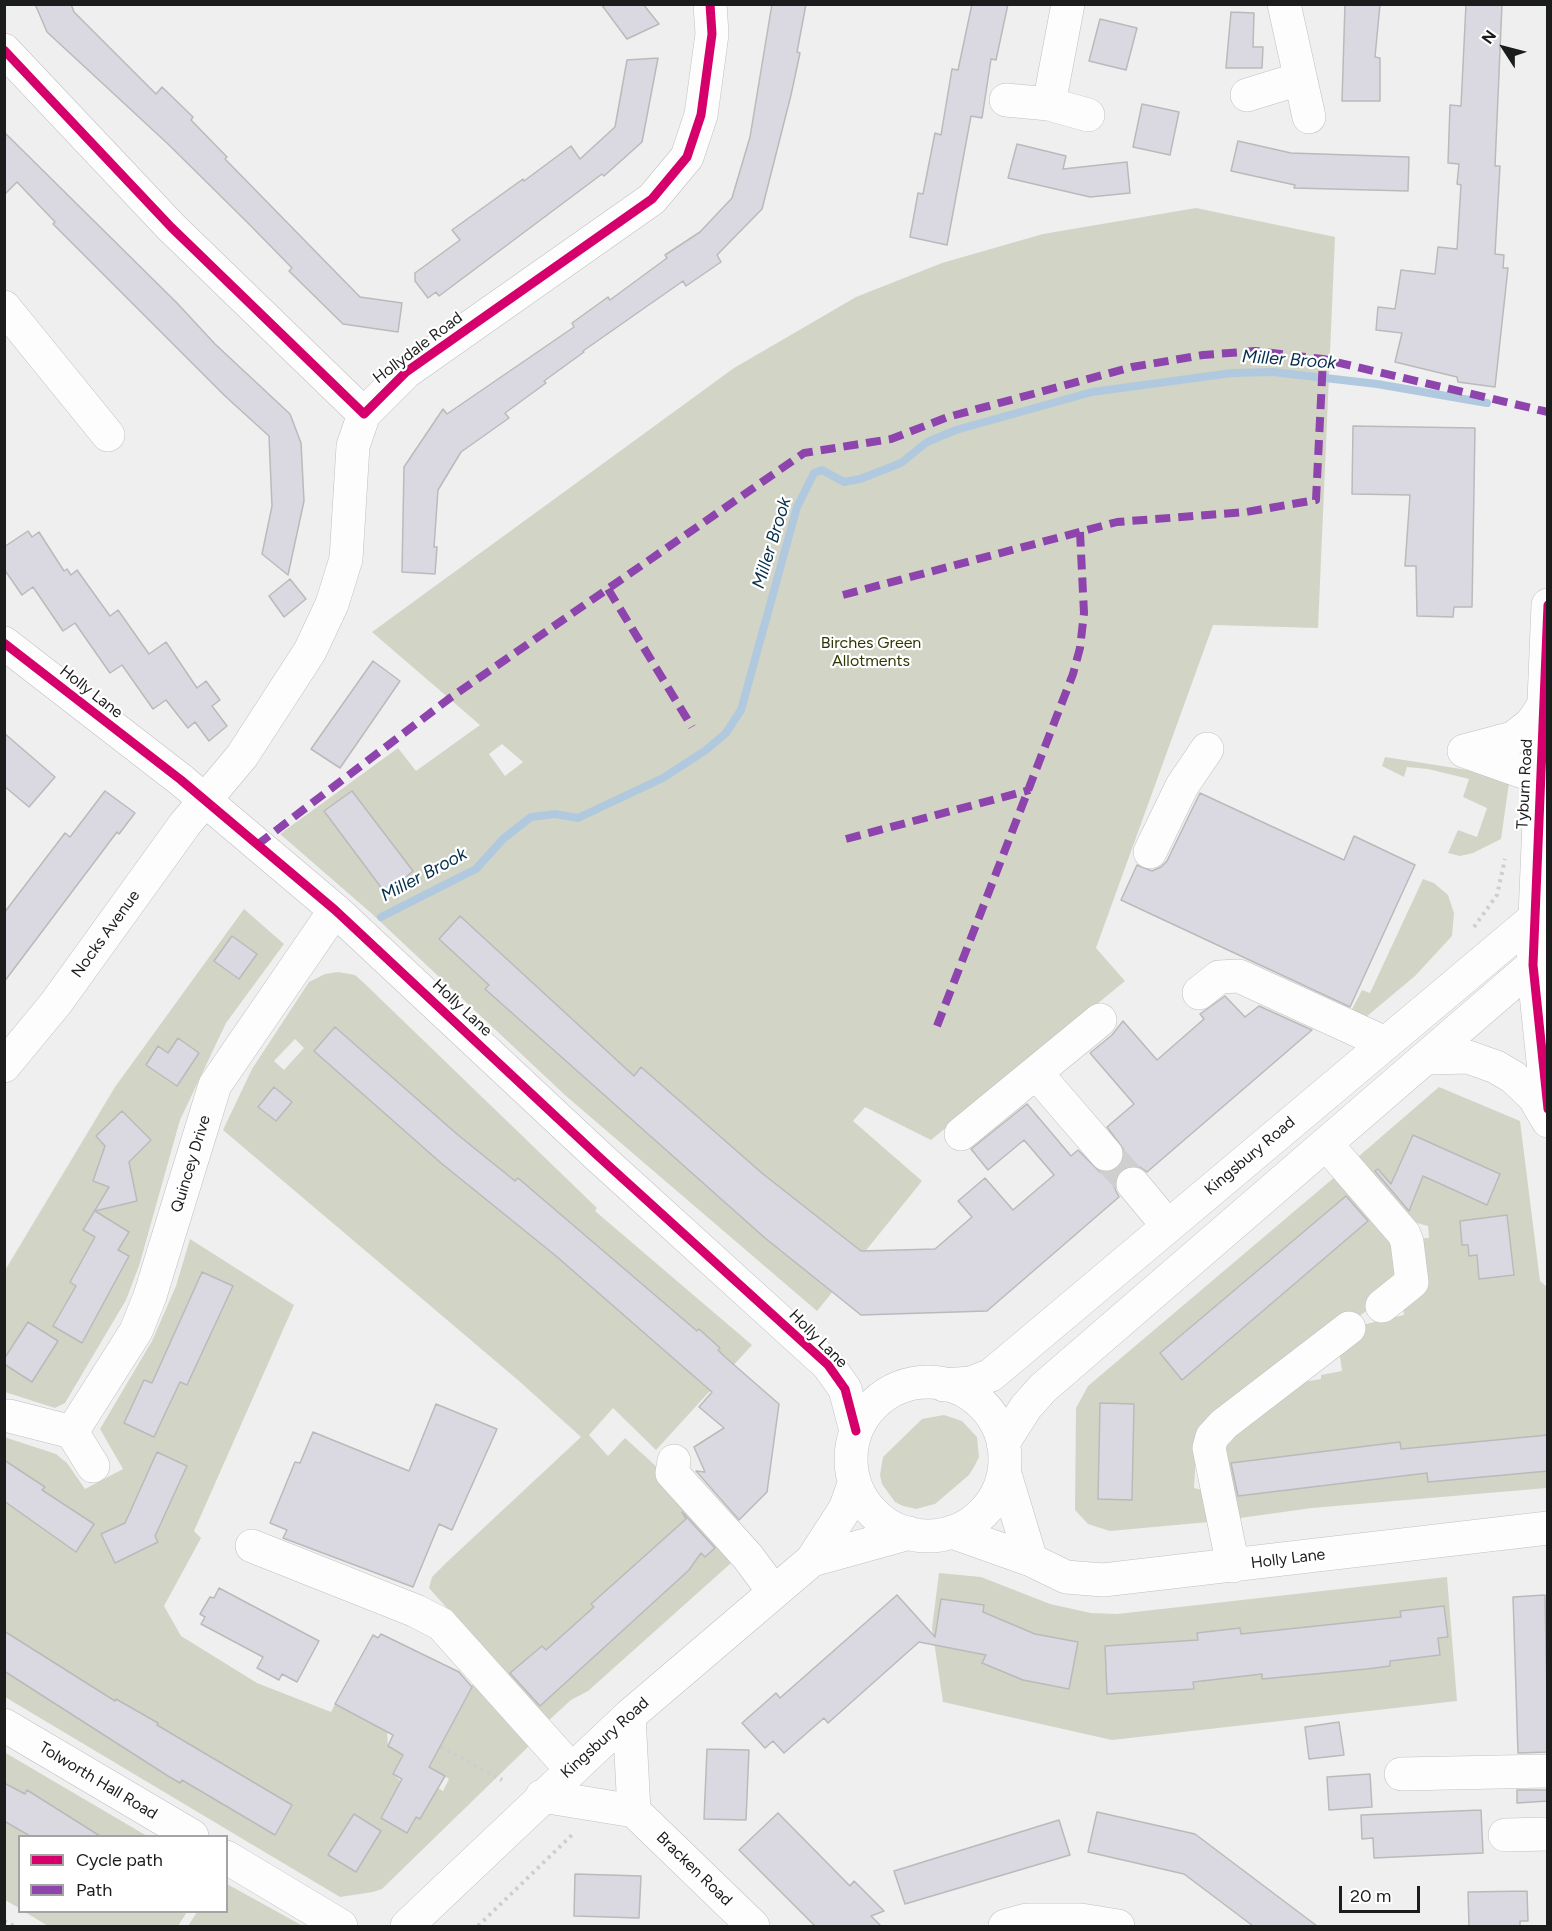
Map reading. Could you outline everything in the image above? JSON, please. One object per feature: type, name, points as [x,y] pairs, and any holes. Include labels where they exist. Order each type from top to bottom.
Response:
[{"type":"main road","name":"Hollydale Road","points":[[206,801],[242,756],[298,670],[332,604],[346,559],[353,446],[364,414],[406,372],[652,199],[687,157],[701,115],[712,34],[710,4]]},
{"type":"main road","points":[[1049,105],[1068,4]]},
{"type":"main road","points":[[1284,4],[1309,117]]},
{"type":"main road","points":[[4,50],[171,227],[364,414]]},
{"type":"main road","points":[[1247,95],[1299,79]]},
{"type":"main road","points":[[1006,100],[1049,105],[1088,115]]},
{"type":"main road","points":[[4,306],[108,435]]},
{"type":"main road","name":"Tyburn Road","points":[[1548,605],[1544,705],[1543,920],[1540,958],[1548,1109]]},
{"type":"main road","name":"Holly Lane","points":[[4,643],[206,801],[335,910],[598,1156],[828,1365],[845,1389],[856,1431]]},
{"type":"main road","points":[[1544,705],[1531,724],[1513,738],[1464,752],[1544,776]]},
{"type":"main road","points":[[1150,852],[1182,786],[1207,749]]},
{"type":"main road","name":"Nocks Avenue","points":[[4,1066],[206,801]]},
{"type":"main road","name":"Quincey Drive","points":[[72,1432],[136,1331],[150,1296],[215,1085],[335,910]]},
{"type":"main road","name":"Kingsbury Road","points":[[944,1384],[971,1383],[991,1375],[1385,1043],[1543,920]]},
{"type":"main road","points":[[1031,1560],[1004,1457],[997,1423],[980,1402],[960,1388],[926,1382],[891,1392],[872,1405],[856,1431],[850,1447],[854,1484],[868,1508],[890,1526],[909,1533],[929,1536],[952,1532],[978,1518],[1000,1486],[1004,1457],[1026,1407],[1043,1388],[1428,1058],[1540,958]]},
{"type":"main road","points":[[1199,993],[1219,977],[1239,976],[1385,1043]]},
{"type":"main road","points":[[961,1134],[1037,1074],[1100,1020]]},
{"type":"main road","points":[[1428,1058],[1468,1057],[1496,1067],[1513,1077],[1534,1098],[1548,1121]]},
{"type":"main road","points":[[1037,1074],[1106,1154]]},
{"type":"main road","points":[[1327,1145],[1404,1234],[1407,1242],[1413,1282],[1382,1306]]},
{"type":"main road","points":[[1257,1151],[1284,1181]]},
{"type":"main road","points":[[1133,1185],[1168,1226]]},
{"type":"main road","points":[[1233,1566],[1209,1448],[1212,1437],[1224,1424],[1349,1328]]},
{"type":"main road","name":"Holly Lane","points":[[828,1365],[864,1384],[891,1392]]},
{"type":"main road","points":[[9,1416],[72,1432],[93,1467]]},
{"type":"main road","points":[[674,1461],[672,1473],[748,1557],[774,1592]]},
{"type":"main road","name":"Kingsbury Road","points":[[407,1926],[628,1716],[812,1560],[845,1509],[854,1484]]},
{"type":"main road","name":"Holly Lane","points":[[952,1532],[1031,1560],[1066,1577],[1103,1580],[1548,1528]]},
{"type":"main road","name":"Kingsbury Road","points":[[812,1560],[909,1533]]},
{"type":"main road","points":[[252,1546],[416,1611],[441,1624],[571,1769]]},
{"type":"main road","points":[[542,1797],[634,1811],[628,1716]]},
{"type":"main road","name":"Tolworth Hall Road","points":[[4,1725],[190,1835]]},
{"type":"main road","points":[[1401,1774],[1548,1771]]},
{"type":"main road","name":"Bracken Road","points":[[634,1811],[753,1926]]},
{"type":"main road","points":[[1505,1835],[1548,1834]]},
{"type":"main road","points":[[228,1858],[341,1926]]},
{"type":"main road","points":[[1005,1926],[1027,1920],[1081,1920],[1118,1926]]},
{"type":"path","points":[[1472,930],[1497,895],[1507,852]]},
{"type":"path","points":[[441,1747],[502,1780]]},
{"type":"path","points":[[478,1926],[601,1806]]},
{"type":"path","points":[[4,1921],[14,1926]]},
{"type":"green space","name":"Birches Green Allotments","points":[[1196,208],[1335,237],[1318,628],[1213,625],[1096,948],[1125,981],[931,1140],[865,1107],[853,1121],[922,1181],[817,1311],[566,1096],[371,913],[280,834],[398,748],[416,771],[480,725],[372,632],[734,368],[856,297],[942,263],[1043,234]],"holes":[[[502,744],[523,762],[505,776],[489,754]]]},
{"type":"green space","points":[[1385,757],[1480,772],[1509,783],[1501,839],[1473,853],[1460,856],[1448,853],[1458,830],[1477,837],[1487,808],[1463,797],[1469,779],[1428,769],[1407,767],[1404,777],[1382,766]]},
{"type":"green space","points":[[1423,879],[1434,883],[1448,895],[1454,913],[1452,936],[1415,976],[1360,1022],[1348,1017],[1362,990],[1370,993]]},
{"type":"green space","points":[[244,909],[284,944],[226,1023],[180,1120],[139,1266],[126,1300],[65,1403],[55,1408],[5,1392],[4,1272],[115,1087]]},
{"type":"green space","points":[[338,972],[355,975],[597,1208],[595,1211],[752,1345],[656,1450],[613,1408],[589,1435],[608,1456],[625,1438],[658,1468],[739,1556],[588,1691],[571,1700],[548,1721],[429,1588],[432,1577],[447,1562],[581,1437],[519,1381],[223,1130],[252,1069],[309,982],[325,974]],"holes":[[[295,1039],[304,1048],[284,1070],[274,1061]]]},
{"type":"green space","points":[[1439,1087],[1520,1121],[1540,1281],[1547,1287],[1547,1488],[1312,1508],[1233,1519],[1220,1442],[1298,1383],[1321,1379],[1321,1375],[1342,1371],[1338,1343],[1362,1325],[1404,1315],[1402,1297],[1413,1239],[1429,1238],[1428,1226],[1406,1220],[1351,1163]]},
{"type":"green space","points":[[1343,1170],[1401,1239],[1394,1289],[1324,1344],[1196,1454],[1194,1488],[1213,1493],[1220,1521],[1110,1531],[1088,1524],[1075,1510],[1076,1408],[1088,1386]]},
{"type":"green space","points":[[190,1239],[294,1305],[194,1531],[201,1538],[164,1606],[181,1636],[257,1683],[331,1712],[335,1704],[387,1732],[388,1746],[403,1755],[393,1774],[428,1806],[438,1788],[443,1791],[449,1779],[429,1767],[474,1682],[530,1745],[382,1889],[373,1892],[340,1897],[5,1697],[4,1437],[56,1454],[67,1463],[85,1489],[123,1469],[100,1429],[152,1341],[176,1286]]},
{"type":"green space","points":[[944,1415],[962,1421],[977,1437],[979,1457],[974,1467],[969,1475],[935,1504],[916,1509],[895,1502],[882,1484],[880,1475],[883,1457],[922,1419]]},
{"type":"green space","points":[[939,1573],[981,1577],[1050,1604],[1091,1613],[1117,1614],[1447,1577],[1457,1701],[1112,1740],[943,1702],[932,1628]]},
{"type":"green space","points":[[4,1752],[145,1835],[18,1835],[18,1907],[5,1900]]},
{"type":"green space","points":[[228,1885],[302,1926],[188,1926],[196,1913],[228,1913]]},
{"type":"green space","points":[[27,1913],[186,1913],[178,1926],[48,1926]]},
{"type":"building","points":[[35,4],[71,4],[74,12],[156,94],[162,87],[193,117],[191,120],[227,157],[225,159],[360,297],[402,303],[398,332],[343,324],[289,271],[292,268],[168,144],[47,32]]},
{"type":"building","points":[[601,4],[643,4],[659,24],[627,39]]},
{"type":"building","points":[[772,4],[806,4],[797,52],[800,53],[791,95],[762,209],[717,255],[721,262],[686,286],[683,281],[583,351],[544,381],[546,383],[505,413],[509,418],[461,452],[438,490],[434,547],[437,547],[435,574],[402,572],[404,467],[443,409],[447,414],[574,327],[572,323],[608,297],[610,300],[667,258],[665,255],[700,232],[732,198],[750,137]]},
{"type":"building","points":[[972,4],[1008,4],[996,60],[991,59],[982,118],[971,116],[947,245],[910,237],[918,193],[923,194],[935,133],[941,135],[952,69],[958,70]]},
{"type":"building","points":[[1345,4],[1380,4],[1375,57],[1380,58],[1380,101],[1342,101]]},
{"type":"building","points":[[1466,4],[1502,4],[1495,166],[1500,166],[1495,254],[1504,255],[1503,268],[1508,268],[1495,387],[1458,382],[1457,377],[1395,362],[1402,333],[1376,330],[1378,307],[1395,309],[1401,270],[1435,274],[1438,247],[1457,249],[1461,185],[1457,184],[1459,164],[1448,163],[1450,105],[1461,106]]},
{"type":"building","points":[[1231,12],[1254,13],[1253,47],[1263,47],[1262,68],[1226,68]]},
{"type":"building","points":[[1100,19],[1137,28],[1126,70],[1089,61]]},
{"type":"building","points":[[658,58],[642,142],[604,176],[602,174],[439,296],[436,292],[428,298],[415,281],[415,273],[460,240],[452,230],[571,146],[580,159],[615,127],[627,60]]},
{"type":"building","points":[[1142,104],[1179,112],[1170,155],[1133,147]]},
{"type":"building","points":[[4,132],[177,303],[215,344],[290,414],[301,443],[304,501],[288,575],[262,554],[272,506],[269,436],[225,396],[53,224],[55,222],[17,182],[4,195]]},
{"type":"building","points":[[1238,141],[1291,153],[1409,157],[1408,191],[1294,188],[1295,185],[1231,171]]},
{"type":"building","points":[[1017,144],[1066,156],[1063,169],[1127,162],[1130,193],[1090,197],[1008,178]]},
{"type":"building","points":[[1353,426],[1475,428],[1472,607],[1454,607],[1453,617],[1417,616],[1416,566],[1405,566],[1410,495],[1352,494]]},
{"type":"building","points":[[28,531],[32,537],[39,532],[64,571],[67,569],[71,575],[77,570],[110,616],[118,610],[149,654],[166,642],[197,688],[206,681],[220,700],[212,706],[227,726],[209,741],[195,722],[188,728],[166,700],[153,709],[122,665],[110,673],[75,623],[63,631],[33,587],[22,595],[4,569],[4,547]]},
{"type":"building","points":[[290,579],[306,599],[284,617],[269,596]]},
{"type":"building","points":[[373,661],[400,681],[340,768],[311,749]]},
{"type":"building","points":[[4,733],[55,777],[29,807],[4,786]]},
{"type":"building","points":[[105,791],[135,813],[119,834],[117,832],[4,982],[4,913],[65,833],[70,837]]},
{"type":"building","points":[[352,791],[413,871],[386,894],[324,811]]},
{"type":"building","points":[[1200,793],[1344,860],[1354,836],[1415,865],[1350,1007],[1121,900],[1137,865],[1152,871],[1167,861]]},
{"type":"building","points":[[460,916],[634,1076],[641,1067],[763,1174],[861,1251],[935,1249],[972,1217],[958,1201],[985,1178],[1013,1210],[1054,1175],[1024,1140],[988,1170],[971,1149],[1027,1104],[1071,1156],[1078,1150],[1100,1172],[1110,1172],[1119,1168],[1124,1160],[1124,1150],[1107,1127],[1134,1104],[1090,1053],[1112,1035],[1123,1021],[1157,1060],[1204,1019],[1200,1014],[1225,996],[1245,1017],[1259,1006],[1312,1030],[1147,1172],[1140,1167],[1130,1166],[1121,1170],[1116,1177],[1114,1187],[1119,1197],[987,1311],[861,1315],[765,1238],[485,989],[489,985],[439,939]]},
{"type":"building","points":[[232,936],[257,954],[239,979],[214,961]]},
{"type":"building","points":[[335,1027],[458,1135],[515,1181],[518,1178],[697,1331],[699,1329],[720,1348],[718,1350],[725,1357],[779,1404],[767,1492],[739,1520],[696,1471],[705,1472],[694,1447],[724,1428],[699,1407],[712,1392],[556,1256],[441,1163],[314,1051]]},
{"type":"building","points":[[178,1038],[199,1053],[177,1086],[146,1065],[158,1046],[168,1053]]},
{"type":"building","points":[[274,1087],[292,1102],[276,1121],[258,1107]]},
{"type":"building","points":[[122,1111],[151,1140],[129,1162],[137,1201],[95,1211],[129,1232],[118,1250],[129,1256],[82,1343],[53,1326],[76,1286],[70,1282],[95,1237],[83,1230],[109,1187],[93,1181],[105,1146],[96,1136]]},
{"type":"building","points":[[1413,1135],[1500,1174],[1487,1205],[1423,1176],[1409,1211],[1375,1171],[1378,1169],[1391,1184]]},
{"type":"building","points":[[1346,1196],[1368,1221],[1182,1380],[1160,1353]]},
{"type":"building","points":[[1507,1215],[1514,1275],[1479,1279],[1477,1255],[1469,1256],[1468,1245],[1462,1245],[1460,1221]]},
{"type":"building","points":[[202,1272],[233,1286],[187,1385],[180,1382],[154,1437],[124,1423],[144,1380],[152,1383]]},
{"type":"building","points":[[28,1322],[58,1341],[32,1382],[4,1364],[4,1359]]},
{"type":"building","points":[[1100,1403],[1134,1404],[1132,1500],[1098,1499]]},
{"type":"building","points":[[436,1404],[497,1429],[452,1530],[439,1524],[413,1587],[283,1538],[287,1530],[270,1523],[295,1462],[300,1463],[313,1432],[409,1471]]},
{"type":"building","points":[[1548,1435],[1548,1471],[1428,1482],[1427,1473],[1238,1496],[1231,1463],[1400,1442],[1401,1449]]},
{"type":"building","points":[[157,1452],[187,1466],[155,1536],[158,1542],[115,1563],[101,1534],[125,1523]]},
{"type":"building","points":[[4,1460],[45,1487],[42,1490],[94,1524],[76,1552],[4,1501]]},
{"type":"building","points":[[682,1512],[715,1548],[705,1557],[701,1553],[689,1570],[540,1706],[510,1673],[542,1646],[546,1650],[594,1607],[591,1604],[686,1519]]},
{"type":"building","points":[[219,1588],[319,1641],[297,1682],[282,1674],[279,1680],[257,1668],[263,1657],[201,1624],[205,1617],[200,1614],[210,1597],[214,1598]]},
{"type":"building","points":[[897,1595],[935,1637],[941,1599],[984,1605],[983,1612],[1035,1634],[1078,1642],[1069,1689],[1023,1680],[982,1663],[986,1655],[919,1642],[828,1723],[824,1718],[784,1753],[773,1741],[765,1748],[742,1723],[776,1693],[780,1698]]},
{"type":"building","points":[[1545,1595],[1548,1752],[1518,1753],[1513,1597]]},
{"type":"building","points":[[1444,1606],[1448,1637],[1438,1638],[1440,1655],[1390,1661],[1390,1666],[1367,1669],[1262,1679],[1262,1674],[1193,1682],[1194,1689],[1107,1694],[1105,1646],[1198,1640],[1197,1633],[1240,1628],[1241,1634],[1401,1617],[1400,1611]]},
{"type":"building","points":[[4,1631],[115,1701],[116,1699],[158,1723],[157,1725],[292,1805],[275,1835],[182,1780],[180,1783],[168,1776],[4,1671]]},
{"type":"building","points":[[381,1634],[459,1672],[472,1687],[429,1767],[445,1776],[420,1819],[416,1817],[407,1833],[381,1818],[402,1779],[393,1774],[403,1755],[388,1746],[393,1735],[335,1704],[373,1635],[378,1638]]},
{"type":"building","points":[[1339,1722],[1344,1755],[1309,1759],[1305,1727]]},
{"type":"building","points":[[707,1749],[749,1750],[746,1820],[704,1819]]},
{"type":"building","points":[[1370,1774],[1372,1807],[1329,1810],[1327,1777]]},
{"type":"building","points":[[4,1783],[25,1794],[27,1790],[98,1835],[28,1835],[4,1821]]},
{"type":"building","points":[[1517,1790],[1548,1790],[1548,1801],[1517,1803]]},
{"type":"building","points":[[1481,1810],[1483,1853],[1374,1858],[1373,1838],[1362,1839],[1361,1815]]},
{"type":"building","points":[[1097,1812],[1195,1834],[1317,1926],[1253,1926],[1184,1874],[1088,1852]]},
{"type":"building","points":[[778,1813],[850,1886],[854,1881],[884,1911],[871,1916],[881,1926],[815,1926],[739,1850]]},
{"type":"building","points":[[354,1814],[381,1831],[356,1872],[328,1855]]},
{"type":"building","points":[[1059,1820],[1070,1855],[905,1904],[894,1871]]},
{"type":"building","points":[[575,1874],[641,1876],[639,1918],[574,1916]]},
{"type":"building","points":[[1527,1891],[1528,1921],[1520,1921],[1520,1926],[1469,1926],[1468,1892]]},
{"type":"waterway","name":"Miller Brook","points":[[381,917],[476,869],[503,839],[531,817],[555,814],[578,818],[663,778],[706,750],[726,733],[741,710],[797,507],[814,473],[822,470],[844,482],[860,479],[901,463],[927,442],[956,430],[1092,392],[1232,373],[1273,372],[1377,384],[1487,403]]},
{"type":"tunnel","points":[[1106,1154],[1133,1184]]},
{"type":"marked path","points":[[257,845],[450,698],[804,453],[891,439],[948,417],[1132,367],[1203,355],[1255,351],[1323,359],[1548,412]]},
{"type":"marked path","points":[[843,595],[1117,522],[1246,512],[1316,500],[1323,359]]},
{"type":"marked path","points":[[937,1026],[1073,674],[1080,648],[1084,613],[1080,532]]},
{"type":"marked path","points":[[608,589],[692,727]]},
{"type":"marked path","points":[[846,839],[1030,790]]},
{"type":"cycle path","points":[[4,50],[171,227],[364,414],[406,372],[652,199],[687,157],[701,115],[712,34],[710,4]]},
{"type":"cycle path","points":[[1548,605],[1533,965],[1548,1109]]},
{"type":"cycle path","points":[[4,643],[181,780],[335,910],[598,1156],[828,1365],[845,1389],[856,1431]]}]
